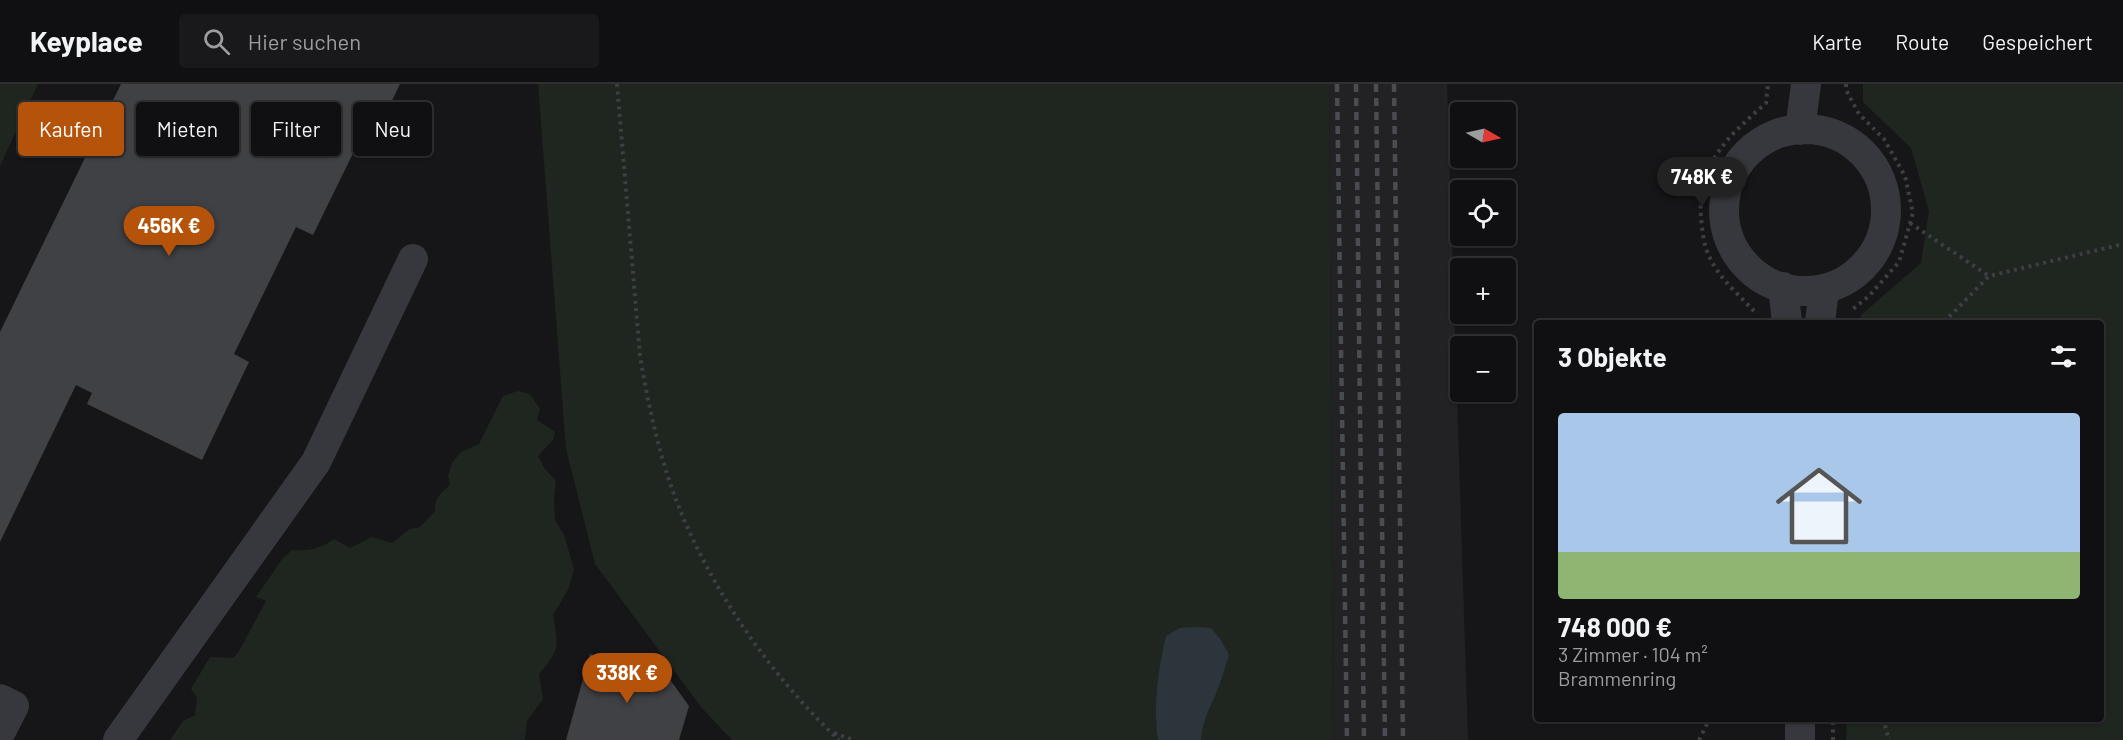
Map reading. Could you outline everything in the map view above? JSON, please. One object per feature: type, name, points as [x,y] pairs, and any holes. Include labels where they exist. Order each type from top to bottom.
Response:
[{"type":"street","points":[[1800,130],[1806,84]]},
{"type":"street","points":[[1800,130],[1817,130],[1831,134],[1856,147],[1875,171],[1882,185],[1885,201],[1884,224],[1875,250],[1851,276],[1836,286],[1824,290],[1797,291],[1767,282],[1755,273],[1735,249],[1728,235],[1725,221],[1727,194],[1736,168],[1750,150],[1770,137],[1800,130]]},
{"type":"street","points":[[118,740],[316,462],[413,259]]},
{"type":"street","points":[[1774,320],[1782,287]]},
{"type":"street","points":[[1820,320],[1824,290]]},
{"type":"street","points":[[0,699],[14,706],[0,733]]},
{"type":"street","points":[[1800,722],[1800,740]]},
{"type":"path","points":[[617,84],[640,356],[650,410],[675,497],[696,544],[744,626],[784,680],[839,740]]},
{"type":"path","points":[[1768,84],[1766,104],[1733,132],[1711,161],[1699,196],[1701,228],[1710,258],[1725,281],[1774,320]]},
{"type":"path","points":[[1846,84],[1846,90],[1859,114],[1884,139],[1905,177],[1913,213],[1899,262],[1869,296],[1851,311]]},
{"type":"path","points":[[1910,223],[1989,276]]},
{"type":"path","points":[[1946,320],[1989,276],[2123,244]]},
{"type":"path","points":[[1699,740],[1708,722]]},
{"type":"path","points":[[1833,722],[1833,740]]},
{"type":"path","points":[[1884,722],[1889,740]]},
{"type":"path","points":[[830,731],[853,740]]},
{"type":"shaded area","points":[[0,84],[38,84],[30,102],[18,102],[18,127],[0,166]]},
{"type":"shaded area","points":[[538,84],[1329,84],[1333,740],[732,740],[701,707],[595,564],[566,449]]},
{"type":"shaded area","points":[[1329,84],[1447,84],[1450,246],[1452,246],[1453,258],[1450,258],[1450,324],[1455,324],[1455,336],[1450,336],[1450,402],[1457,402],[1468,740],[1333,740]]},
{"type":"shaded area","points":[[1863,84],[2123,84],[2123,740],[1846,740],[1847,722],[2104,722],[2104,320],[1860,320],[1861,315],[1921,263],[1929,211],[1911,148],[1863,102]]},
{"type":"shaded area","points":[[518,391],[530,394],[540,409],[537,420],[555,432],[553,440],[538,456],[545,469],[556,481],[555,520],[564,535],[574,569],[568,590],[553,615],[556,647],[551,659],[539,674],[543,699],[527,721],[525,740],[170,740],[183,721],[195,715],[197,698],[191,689],[210,657],[233,658],[239,651],[266,601],[256,597],[283,558],[292,550],[314,549],[334,539],[350,548],[372,537],[392,543],[410,529],[420,527],[435,511],[437,499],[450,485],[448,476],[452,463],[461,452],[479,444],[503,396]]},
{"type":"shaded area","points":[[1180,628],[1211,628],[1229,655],[1205,721],[1201,740],[1158,740],[1157,688],[1166,636]]},
{"type":"building","points":[[121,84],[400,84],[391,102],[353,102],[353,153],[313,235],[296,227],[234,354],[249,362],[202,460],[87,404],[92,393],[76,385],[0,542],[0,332],[86,156],[124,156],[124,102],[112,102]]},
{"type":"building","points":[[590,654],[666,674],[689,706],[679,740],[566,740]]},
{"type":"railway","points":[[1337,84],[1347,740]]},
{"type":"railway","points":[[1356,84],[1364,740]]},
{"type":"railway","points":[[1376,84],[1385,740]]},
{"type":"railway","points":[[1394,84],[1403,740]]}]
